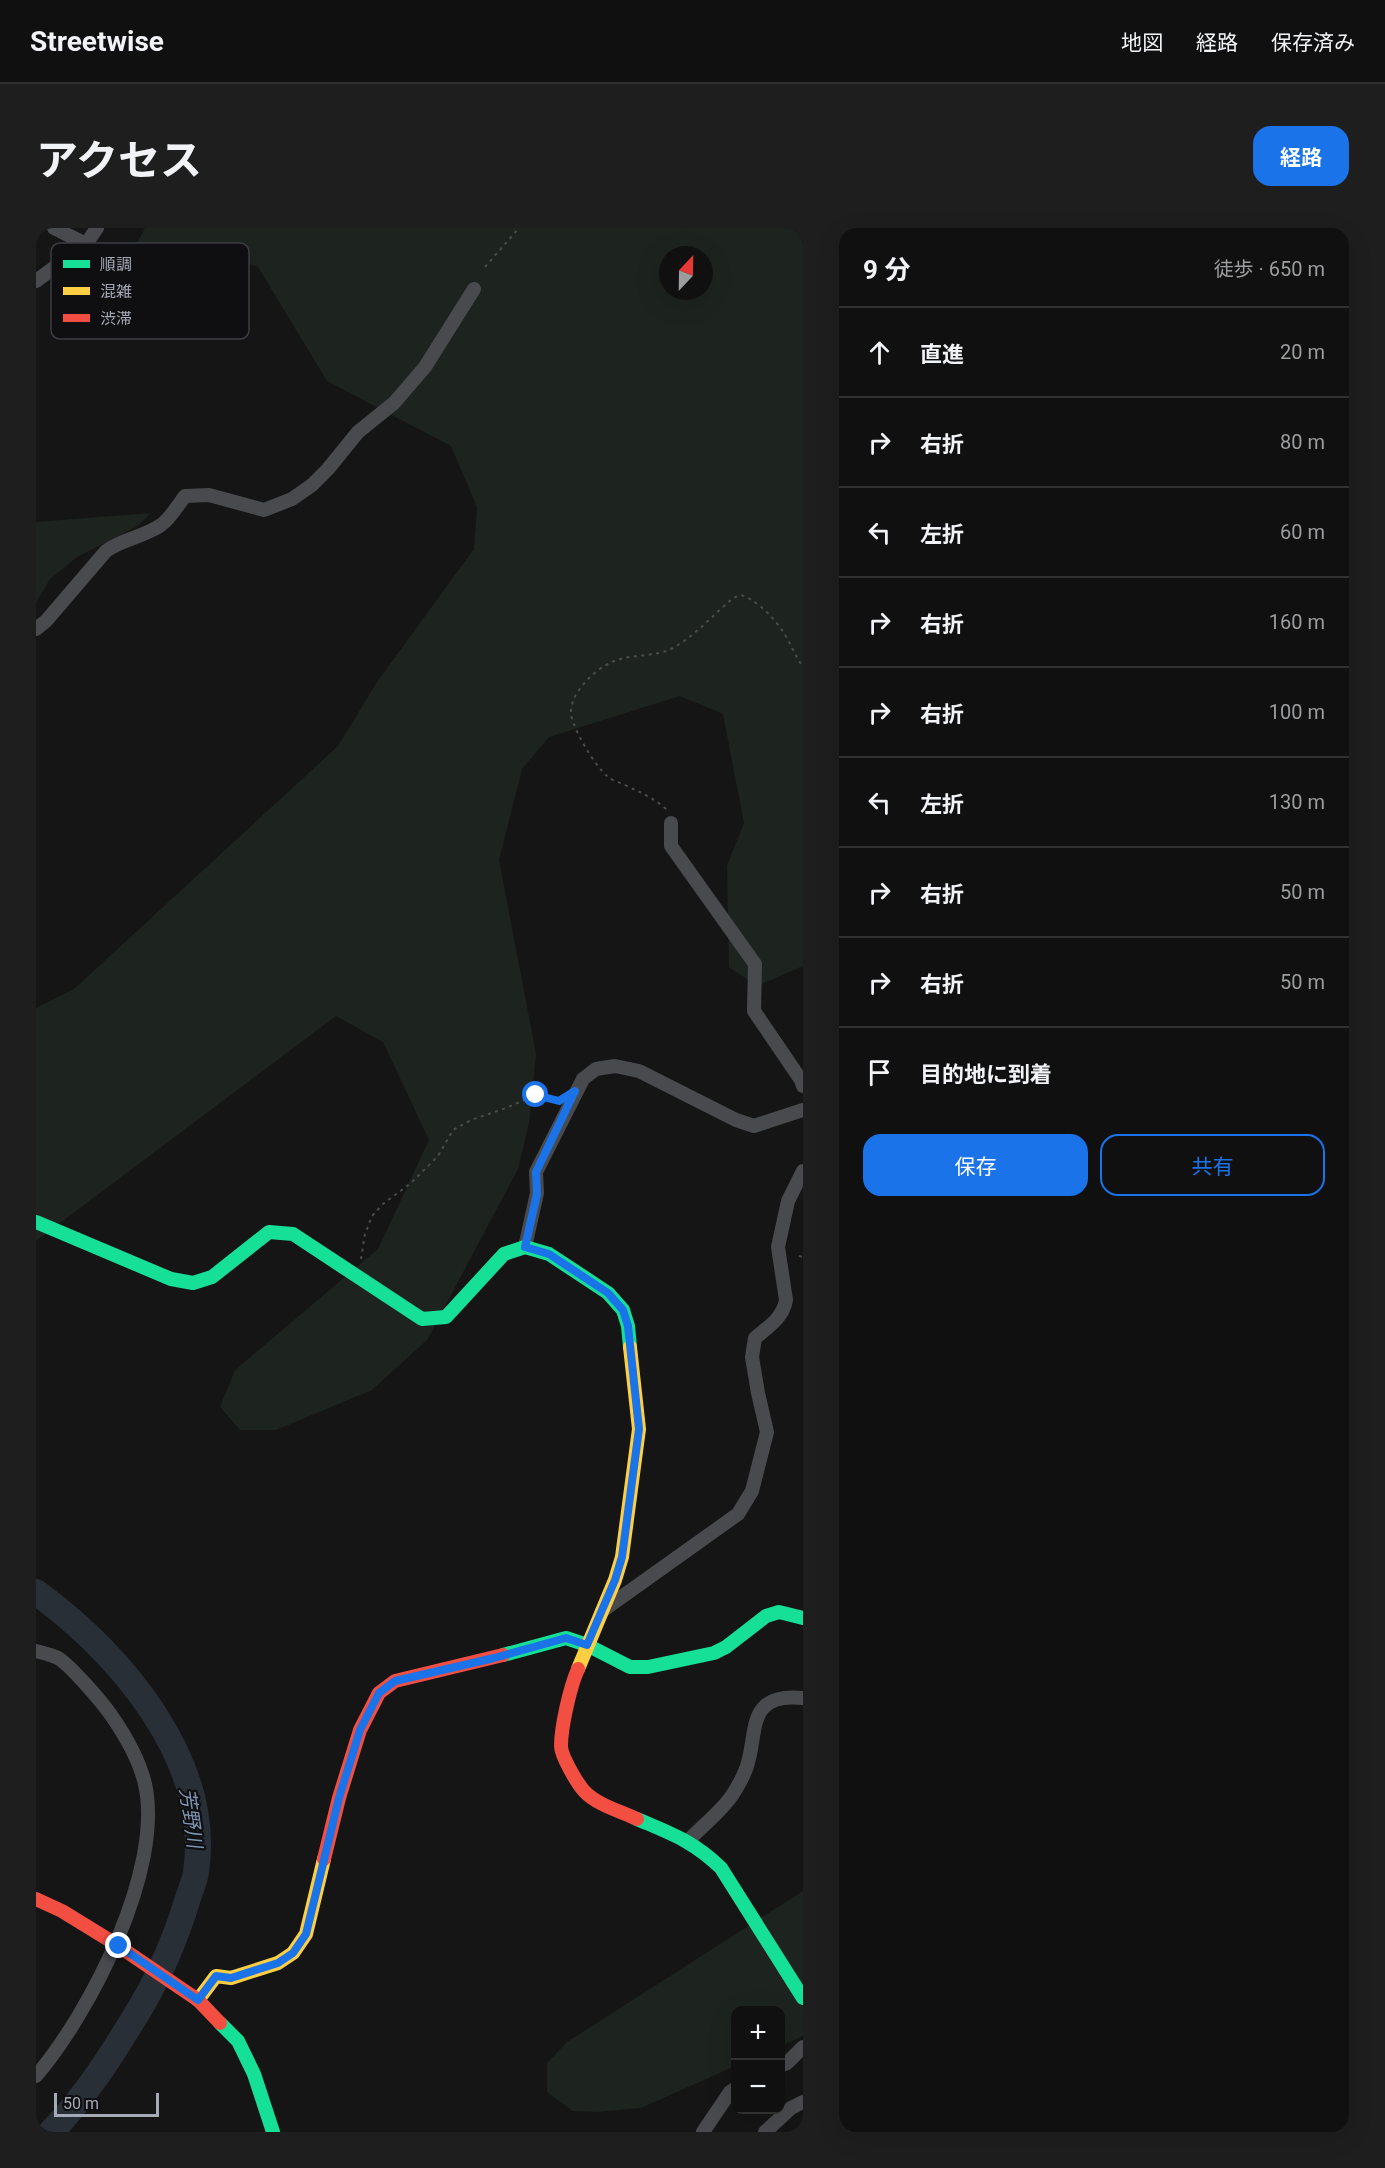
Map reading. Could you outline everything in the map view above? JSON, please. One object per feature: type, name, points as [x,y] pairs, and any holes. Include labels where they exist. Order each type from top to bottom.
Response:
[{"type":"street","points":[[54,228],[84,243]]},
{"type":"street","points":[[87,243],[97,228]]},
{"type":"street","points":[[36,281],[51,270]]},
{"type":"street","points":[[36,629],[46,621],[106,551],[115,544],[130,540],[162,524],[185,496],[209,495],[264,510],[292,499],[312,485],[328,470],[358,432],[393,403],[425,367],[474,290]]},
{"type":"street","points":[[671,823],[671,846],[755,964],[754,1011],[803,1086]]},
{"type":"street","points":[[525,1247],[537,1194],[536,1172],[575,1091],[582,1079],[596,1069],[615,1066],[639,1071],[736,1120],[754,1126],[803,1110]]},
{"type":"street","points":[[600,1612],[738,1514],[752,1491],[767,1432],[753,1357],[755,1338],[780,1317],[785,1306],[778,1247],[789,1201],[803,1171]]},
{"type":"street","points":[[36,1222],[171,1279],[193,1283],[212,1277],[269,1232],[293,1234],[422,1319],[446,1317],[504,1254],[525,1247],[549,1254],[608,1293],[623,1310],[628,1326],[639,1429],[622,1557],[615,1580],[571,1686],[561,1748],[575,1778],[585,1792],[601,1803],[688,1841],[721,1868],[803,1998]]},
{"type":"street","points":[[192,1996],[216,1976],[231,1978],[278,1963],[293,1953],[306,1934],[339,1798],[360,1730],[379,1693],[395,1681],[494,1658],[566,1638],[587,1645],[630,1667],[648,1667],[714,1653],[726,1647],[766,1616],[779,1612],[803,1618]]},
{"type":"street","points":[[36,1651],[59,1659],[104,1705],[126,1737],[145,1783],[149,1823],[141,1872],[117,1945],[84,2010],[36,2076]]},
{"type":"street","points":[[688,1841],[732,1795],[746,1768],[755,1722],[765,1706],[781,1698],[803,1698]]},
{"type":"street","points":[[36,1899],[62,1911],[117,1945],[192,1996],[237,2041],[254,2074],[273,2132]]},
{"type":"street","points":[[785,2065],[803,2047]]},
{"type":"street","points":[[703,2132],[731,2091]]},
{"type":"street","points":[[765,2132],[791,2108],[803,2102]]},
{"type":"path","points":[[485,267],[519,228]]},
{"type":"path","points":[[671,823],[667,811],[655,799],[608,777],[596,764],[573,722],[571,711],[581,686],[610,662],[631,656],[660,654],[674,648],[733,598],[741,595],[749,597],[783,631],[803,667]]},
{"type":"path","points":[[354,1275],[363,1253],[365,1234],[372,1216],[383,1204],[411,1183],[438,1156],[453,1130],[471,1120],[536,1095],[559,1101],[575,1091]]},
{"type":"shaded area","points":[[145,228],[803,228],[803,966],[757,986],[729,967],[727,866],[744,823],[723,714],[680,696],[549,737],[522,769],[499,860],[536,1054],[529,1123],[518,1169],[427,1340],[372,1390],[276,1430],[240,1430],[220,1407],[235,1370],[378,1249],[429,1140],[383,1042],[336,1016],[36,1241],[36,1008],[74,989],[338,746],[377,682],[474,549],[477,507],[451,446],[327,381],[258,267],[249,264],[249,243],[137,243]]},
{"type":"shaded area","points":[[151,513],[136,527],[77,557],[50,579],[36,602],[36,522]]},
{"type":"shaded area","points":[[803,1891],[803,2036],[785,2044],[785,2006],[731,2006],[731,2068],[641,2108],[597,2112],[573,2111],[547,2092],[547,2063],[567,2042]]},
{"type":"waterway","name":"芳野川","points":[[36,1592],[98,1646],[128,1678],[154,1713],[175,1750],[190,1790],[197,1830],[195,1878],[161,1970],[109,2058],[76,2104],[51,2132]]},
{"type":"traffic: fast","points":[[36,1222],[171,1279],[193,1283],[212,1277],[269,1232],[293,1234],[422,1319],[446,1317],[504,1254],[525,1247],[549,1254],[608,1293],[623,1310],[628,1326],[630,1347]]},
{"type":"traffic: fast","points":[[503,1655],[566,1638],[587,1645],[630,1667],[648,1667],[714,1653],[726,1647],[766,1616],[779,1612],[803,1618]]},
{"type":"traffic: fast","points":[[637,1819],[691,1845],[721,1868],[803,1998]]},
{"type":"traffic: fast","points":[[220,2023],[238,2041],[254,2074],[273,2132]]},
{"type":"traffic: slow","points":[[578,1669],[615,1580],[622,1557],[639,1429],[630,1347]]},
{"type":"traffic: slow","points":[[198,2000],[216,1976],[231,1978],[278,1963],[293,1953],[306,1934],[324,1859]]},
{"type":"traffic: jam","points":[[324,1859],[339,1798],[360,1730],[379,1693],[395,1681],[503,1655]]},
{"type":"traffic: jam","points":[[578,1669],[569,1696],[563,1728],[561,1746],[564,1756],[577,1782],[589,1796],[637,1819]]},
{"type":"traffic: jam","points":[[36,1899],[62,1911],[114,1943],[198,2000],[220,2023]]},
{"type":"route","points":[[119,1946],[198,2000],[216,1976],[231,1978],[278,1963],[293,1953],[306,1934],[339,1798],[360,1730],[379,1693],[395,1681],[494,1658],[566,1638],[587,1645],[615,1580],[622,1557],[639,1429],[628,1326],[623,1310],[608,1293],[549,1254],[525,1247],[537,1194],[536,1172],[575,1091],[559,1101],[536,1095]]}]
